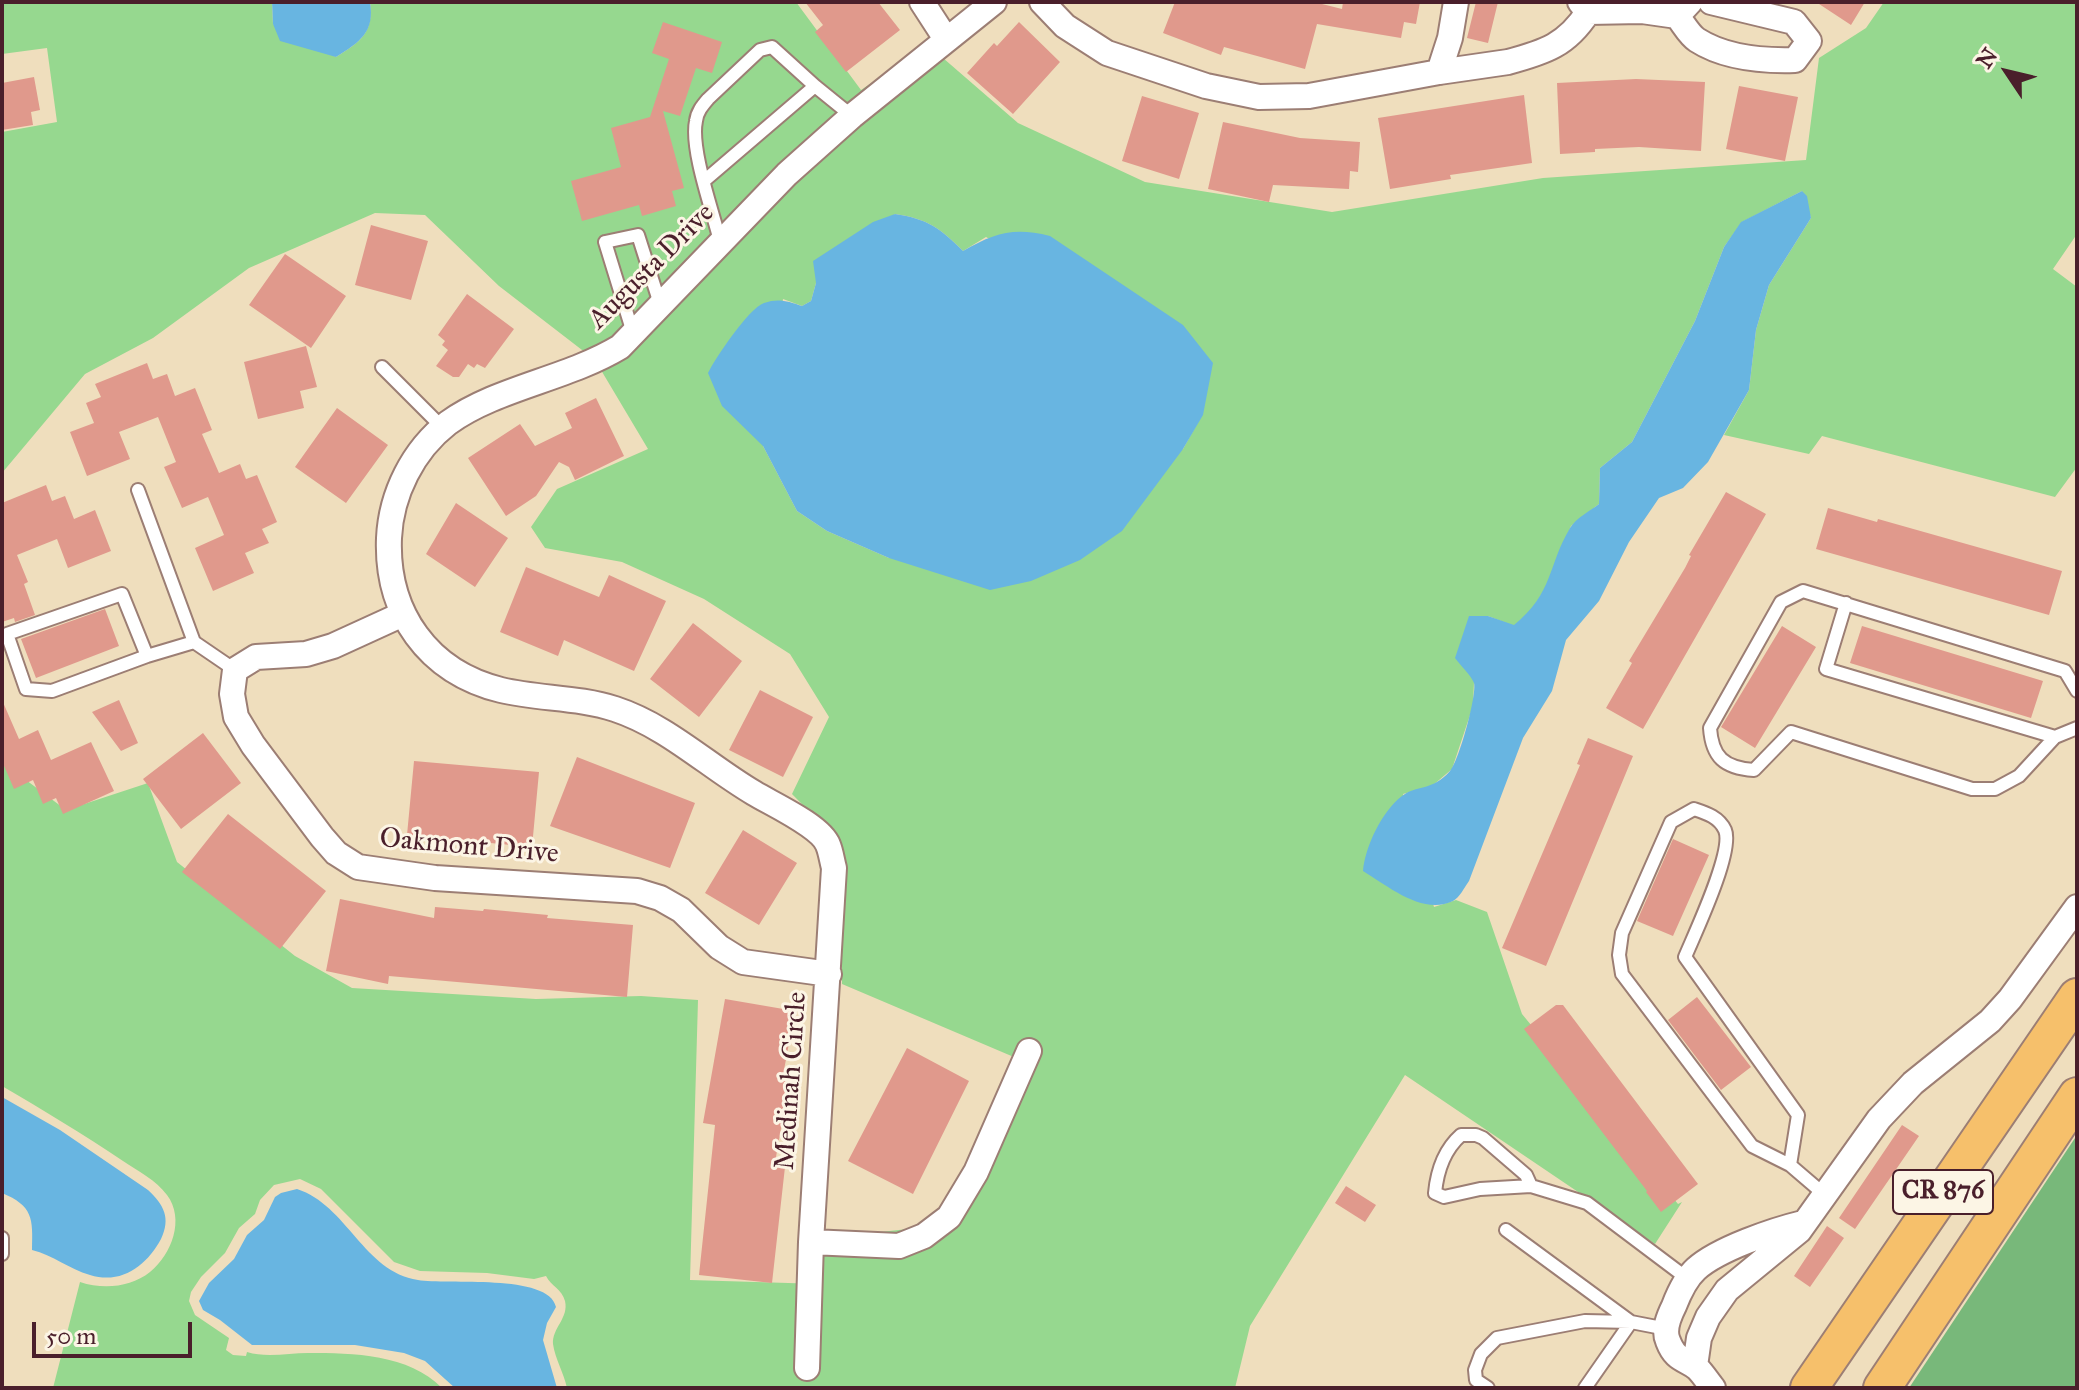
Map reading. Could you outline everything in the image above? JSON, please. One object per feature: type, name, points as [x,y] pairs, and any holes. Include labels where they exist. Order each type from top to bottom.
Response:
[{"type":"main road","name":"CR 876","points":[[1809,1388],[2077,997]]},
{"type":"main road","name":"CR 876","points":[[1882,1388],[2077,1096]]},
{"type":"street","points":[[922,2],[946,39]]},
{"type":"street","name":"Augusta Drive","points":[[403,614],[392,586],[388,558],[390,529],[407,471],[425,445],[443,428],[476,407],[597,361],[634,335],[660,304],[787,174],[852,116],[994,2]]},
{"type":"street","points":[[1042,2],[1065,26],[1107,53],[1233,93],[1284,98],[1530,56],[1556,45],[1575,32],[1584,7],[1642,11],[1683,9],[1695,39],[1741,57],[1769,61],[1795,60],[1809,41],[1794,22],[1711,2]]},
{"type":"street","points":[[1439,72],[1450,38],[1456,2]]},
{"type":"street","points":[[235,670],[256,657],[306,654],[333,646],[403,614]]},
{"type":"street","name":"Medinah Circle","points":[[403,614],[418,639],[455,671],[478,683],[503,690],[587,702],[614,708],[640,719],[729,778],[807,824],[828,842],[834,868],[811,1242],[807,1368]]},
{"type":"street","name":"Oakmont Drive","points":[[235,670],[232,694],[236,717],[253,745],[322,837],[336,853],[358,867],[435,878],[637,891],[660,898],[681,910],[719,947],[743,962],[829,974]]},
{"type":"street","points":[[1695,1366],[1699,1338],[1708,1317],[1727,1290],[1799,1231],[1895,1101],[1990,1021],[2010,999],[2077,907]]},
{"type":"street","points":[[811,1242],[899,1246],[924,1236],[949,1217],[976,1172],[1029,1051]]},
{"type":"street","points":[[1713,1388],[1695,1366],[1684,1363],[1675,1354],[1666,1338],[1668,1319],[1680,1292],[1696,1269],[1719,1255],[1771,1232],[1805,1222]]},
{"type":"lane","points":[[720,241],[695,132],[701,107],[760,50],[765,46],[772,47],[852,116]]},
{"type":"lane","points":[[704,181],[815,86]]},
{"type":"lane","points":[[634,335],[605,242],[638,235],[660,304]]},
{"type":"lane","points":[[382,367],[443,428]]},
{"type":"lane","points":[[138,490],[194,642],[235,670]]},
{"type":"lane","points":[[2077,691],[2065,671],[1803,591],[1781,602],[1710,728],[1711,746],[1722,760],[1737,769],[1754,770],[1791,732],[1972,789],[1995,789],[2019,776],[2055,737],[2077,728]]},
{"type":"lane","points":[[147,656],[122,594],[7,634],[26,689],[52,691],[194,642]]},
{"type":"lane","points":[[1846,603],[1826,669],[2055,737]]},
{"type":"lane","points":[[1790,1165],[1798,1115],[1685,957],[1726,851],[1725,830],[1712,815],[1694,809],[1671,822],[1622,933],[1619,955],[1622,974],[1752,1146],[1790,1165],[1825,1195]]},
{"type":"lane","points":[[1531,1186],[1526,1175],[1483,1138],[1467,1133],[1455,1140],[1437,1172],[1435,1193],[1444,1197],[1480,1189],[1531,1186],[1587,1203],[1688,1279]]},
{"type":"lane","points":[[1506,1230],[1631,1322]]},
{"type":"lane","points":[[2,1238],[2,1254]]},
{"type":"lane","points":[[1488,1388],[1476,1380],[1475,1370],[1481,1354],[1497,1338],[1585,1321],[1631,1322],[1667,1329]]},
{"type":"lane","points":[[1585,1388],[1631,1322]]},
{"type":"green space","points":[[2,2],[272,2],[273,24],[336,57],[364,36],[370,22],[370,2],[796,2],[861,90],[928,45],[1018,123],[1145,182],[1332,212],[1543,178],[1806,160],[1819,58],[1866,28],[1884,2],[2077,2],[2077,234],[2053,269],[2077,287],[2077,467],[2055,497],[1822,436],[1809,454],[1724,435],[1749,390],[1756,330],[1769,285],[1811,218],[1802,191],[1742,222],[1724,247],[1695,321],[1632,442],[1600,468],[1599,504],[1571,526],[1547,585],[1532,610],[1514,626],[1488,616],[1474,682],[1473,706],[1452,769],[1432,786],[1403,794],[1434,907],[1456,900],[1487,912],[1522,1014],[1678,1204],[1682,1202],[1655,1244],[1405,1075],[1250,1326],[1235,1388],[567,1388],[553,1344],[565,1313],[565,1301],[546,1276],[534,1279],[487,1273],[420,1271],[394,1262],[321,1189],[300,1179],[274,1185],[260,1200],[255,1214],[239,1228],[225,1253],[191,1292],[189,1301],[195,1315],[229,1338],[226,1350],[233,1355],[246,1356],[247,1352],[270,1355],[325,1353],[380,1358],[413,1368],[442,1388],[53,1388],[80,1282],[117,1286],[143,1277],[158,1265],[170,1246],[175,1215],[167,1195],[152,1180],[2,1086],[2,762],[66,810],[148,783],[177,862],[295,956],[352,988],[536,999],[641,996],[698,1000],[690,1280],[821,1284],[825,1238],[954,1224],[1035,1066],[842,984],[842,845],[792,794],[829,717],[790,654],[704,599],[622,562],[545,548],[531,527],[557,489],[648,449],[595,360],[499,286],[425,215],[375,213],[249,268],[153,338],[85,374],[2,473],[2,132],[57,122],[47,48],[2,54]],"holes":[[[895,214],[933,226],[963,251],[986,237],[1212,364],[1202,415],[1183,449],[889,558],[827,531],[797,511],[763,446],[783,299],[802,306],[811,301],[816,283]]]},
{"type":"green space","points":[[2077,1135],[2077,1388],[1909,1388]]},
{"type":"water","points":[[272,2],[370,2],[370,21],[359,41],[336,57],[280,41],[273,24]]},
{"type":"water","points":[[1802,191],[1807,196],[1811,218],[1769,285],[1756,330],[1749,390],[1708,462],[1683,488],[1659,498],[1629,542],[1599,601],[1566,640],[1552,691],[1523,738],[1469,881],[1460,895],[1442,905],[1418,902],[1395,891],[1363,871],[1367,851],[1381,820],[1402,796],[1437,782],[1454,765],[1473,700],[1473,680],[1455,658],[1469,616],[1488,616],[1514,625],[1527,613],[1543,590],[1570,528],[1599,504],[1600,468],[1632,442],[1695,321],[1724,247],[1741,222]]},
{"type":"water","points":[[895,214],[933,226],[963,251],[1005,233],[1050,236],[1183,325],[1213,363],[1203,415],[1183,449],[1122,531],[1080,560],[1031,581],[990,590],[889,558],[827,531],[797,511],[763,446],[722,406],[708,373],[750,314],[769,301],[802,306],[811,301],[816,283],[813,261],[873,222]]},
{"type":"water","points":[[2,1097],[60,1130],[148,1190],[158,1201],[166,1218],[164,1231],[141,1264],[123,1275],[102,1277],[82,1272],[32,1250],[29,1214],[20,1203],[2,1193]]},
{"type":"water","points":[[297,1189],[329,1209],[383,1265],[399,1274],[418,1280],[517,1285],[549,1296],[556,1307],[547,1323],[543,1340],[557,1388],[455,1388],[425,1361],[404,1353],[355,1345],[252,1345],[203,1310],[199,1301],[209,1283],[234,1259],[247,1235],[264,1220],[275,1197]]},
{"type":"building","points":[[805,2],[878,2],[900,30],[846,72],[815,32],[823,25]]},
{"type":"building","points":[[1175,2],[1314,2],[1342,9],[1343,2],[1420,2],[1416,24],[1404,22],[1401,38],[1317,24],[1305,69],[1224,47],[1221,55],[1163,33]]},
{"type":"building","points":[[1476,2],[1498,2],[1488,43],[1467,38]]},
{"type":"building","points":[[1816,2],[1865,2],[1851,25]]},
{"type":"building","points":[[663,22],[722,42],[712,73],[696,68],[680,116],[663,111],[684,188],[672,191],[676,206],[642,216],[639,205],[582,221],[571,181],[621,167],[611,128],[650,117],[669,59],[652,53]]},
{"type":"building","points":[[1019,22],[1060,62],[1013,114],[967,73],[994,43],[997,46]]},
{"type":"building","points":[[34,77],[40,110],[31,112],[33,125],[2,130],[2,83]]},
{"type":"building","points":[[1636,79],[1705,82],[1701,151],[1639,147],[1560,154],[1557,83]]},
{"type":"building","points":[[1739,86],[1798,97],[1785,161],[1726,149]]},
{"type":"building","points":[[1524,95],[1532,163],[1450,175],[1451,179],[1390,189],[1378,118]]},
{"type":"building","points":[[1142,96],[1199,113],[1179,179],[1122,161]]},
{"type":"building","points":[[1223,122],[1300,138],[1360,142],[1358,172],[1350,171],[1349,189],[1273,185],[1269,202],[1208,189]]},
{"type":"building","points":[[371,225],[428,241],[411,300],[355,285]]},
{"type":"building","points":[[285,254],[346,296],[311,348],[249,305]]},
{"type":"building","points":[[467,294],[514,329],[485,368],[477,364],[474,368],[468,364],[459,377],[453,377],[436,366],[448,350],[442,345],[445,341],[438,335]]},
{"type":"building","points":[[306,346],[317,387],[300,391],[304,408],[258,419],[244,362]]},
{"type":"building","points":[[147,363],[153,379],[167,374],[175,396],[195,388],[212,430],[202,434],[219,473],[240,464],[246,479],[257,475],[277,522],[262,529],[269,543],[245,553],[254,573],[213,591],[195,548],[224,535],[208,497],[182,508],[164,467],[176,462],[158,417],[119,432],[130,459],[87,476],[70,432],[94,423],[86,403],[101,397],[95,384]]},
{"type":"building","points":[[596,398],[624,456],[575,480],[569,467],[559,462],[536,496],[506,516],[468,458],[520,424],[535,446],[572,428],[565,413]]},
{"type":"building","points":[[337,408],[388,445],[346,503],[295,467]]},
{"type":"building","points":[[46,485],[52,501],[65,496],[74,519],[95,510],[111,551],[68,568],[57,539],[17,555],[28,582],[24,584],[35,615],[15,622],[14,618],[2,622],[2,503]]},
{"type":"building","points":[[1726,492],[1766,514],[1643,729],[1606,708],[1632,663],[1629,661]]},
{"type":"building","points":[[456,503],[508,538],[475,587],[426,554]]},
{"type":"building","points":[[1828,508],[2062,571],[2049,615],[1816,549]]},
{"type":"building","points":[[526,567],[599,597],[609,575],[666,601],[634,671],[564,640],[558,656],[500,632]]},
{"type":"building","points":[[105,609],[119,646],[36,678],[21,639]]},
{"type":"building","points":[[693,623],[742,661],[699,717],[650,679]]},
{"type":"building","points":[[1782,626],[1816,647],[1755,748],[1721,727]]},
{"type":"building","points":[[1862,626],[2043,681],[2031,718],[1850,663]]},
{"type":"building","points":[[760,690],[813,717],[783,777],[729,750]]},
{"type":"building","points":[[2,700],[19,739],[38,730],[51,760],[91,742],[114,791],[63,814],[56,798],[43,804],[33,780],[14,789],[2,761]]},
{"type":"building","points":[[119,700],[138,743],[121,751],[92,712]]},
{"type":"building","points":[[203,733],[241,783],[181,829],[143,779]]},
{"type":"building","points":[[1588,738],[1633,756],[1546,966],[1502,948],[1580,765],[1577,764]]},
{"type":"building","points":[[577,757],[695,803],[670,868],[550,826]]},
{"type":"building","points":[[414,761],[539,772],[532,847],[407,835]]},
{"type":"building","points":[[228,814],[326,891],[280,949],[182,872]]},
{"type":"building","points":[[743,830],[797,863],[759,925],[705,893]]},
{"type":"building","points":[[1673,839],[1709,855],[1673,936],[1637,921]]},
{"type":"building","points":[[340,899],[434,918],[435,907],[484,909],[633,925],[627,997],[389,976],[388,984],[326,971]]},
{"type":"building","points":[[1697,997],[1751,1067],[1721,1090],[1668,1020]]},
{"type":"building","points":[[725,999],[795,1011],[784,1070],[791,1071],[776,1157],[786,1158],[772,1283],[699,1275],[715,1125],[703,1123]]},
{"type":"building","points":[[1556,1005],[1563,1005],[1698,1184],[1661,1212],[1524,1029]]},
{"type":"building","points":[[907,1048],[969,1081],[913,1194],[848,1161]]},
{"type":"building","points":[[1902,1125],[1919,1136],[1855,1229],[1839,1218]]},
{"type":"building","points":[[1346,1186],[1376,1205],[1365,1222],[1335,1203]]},
{"type":"building","points":[[1827,1226],[1844,1238],[1810,1287],[1794,1276]]}]
